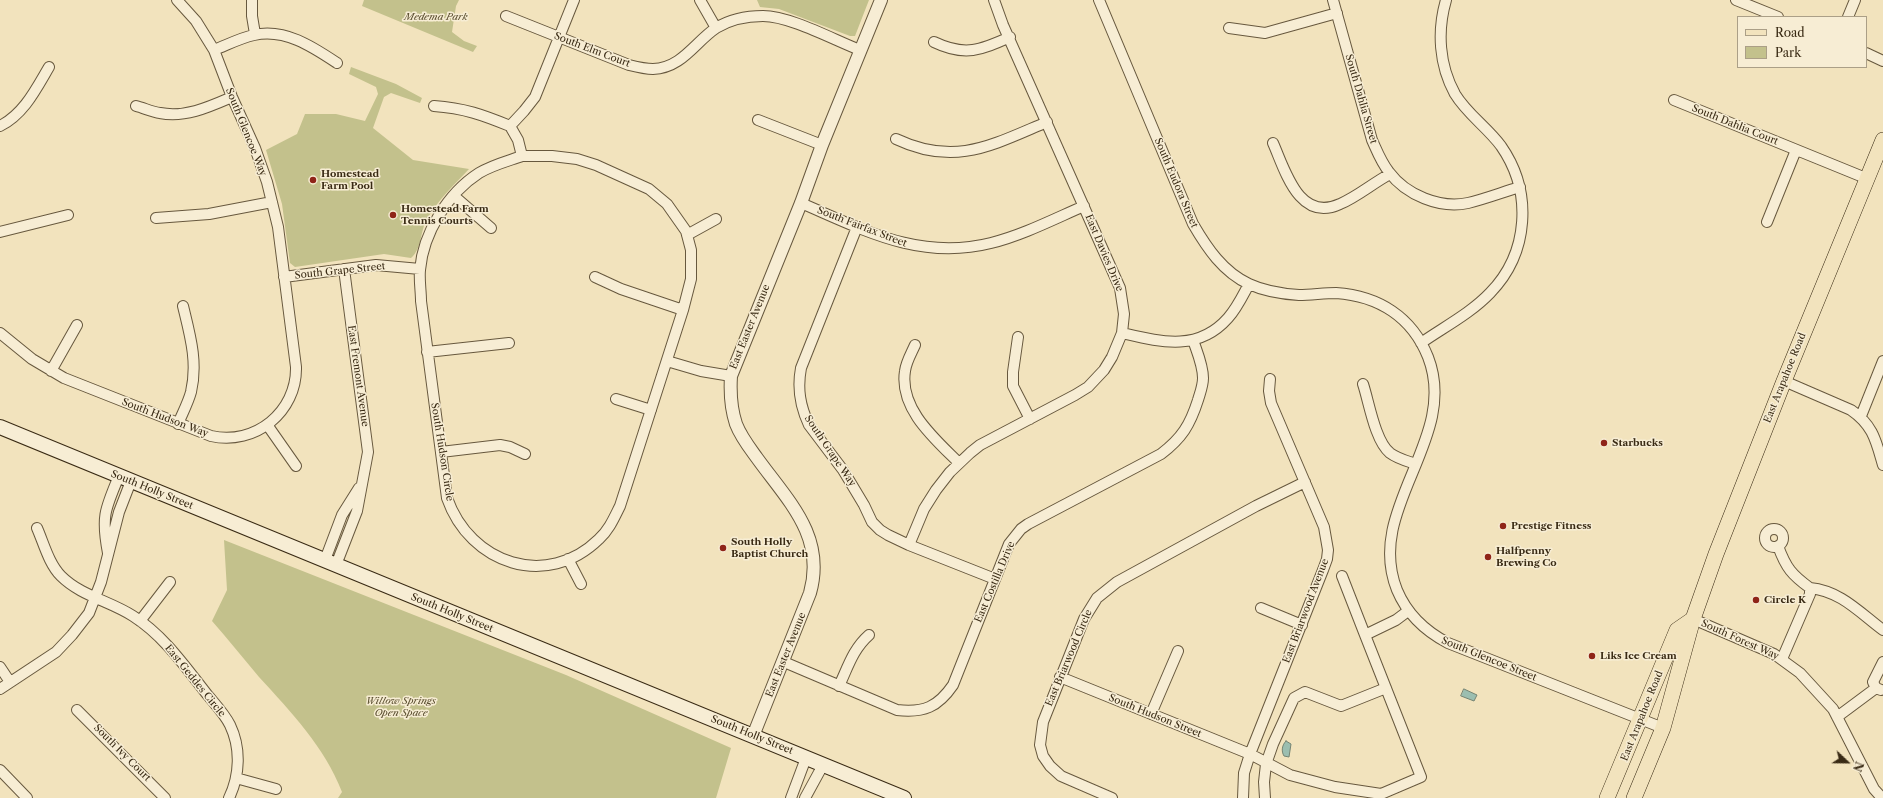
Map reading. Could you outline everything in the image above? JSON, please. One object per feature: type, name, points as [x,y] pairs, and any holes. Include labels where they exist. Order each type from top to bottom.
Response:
[{"type":"main road","name":"East Arapahoe Road","points":[[1634,798],[1663,728],[1693,619],[1716,554],[1784,381],[1883,140]]},
{"type":"main road","name":"South Holly Street","points":[[0,427],[904,798]]},
{"type":"main road","name":"East Arapahoe Road","points":[[1607,798],[1677,630],[1693,619]]},
{"type":"street","name":"South Glencoe Way","points":[[177,0],[196,21],[214,50],[232,97],[255,148],[272,202],[284,277]]},
{"type":"street","points":[[252,0],[252,16],[255,34]]},
{"type":"street","points":[[510,126],[534,97],[574,0]]},
{"type":"street","points":[[700,0],[716,28]]},
{"type":"street","name":"East Easter Avenue","points":[[753,736],[784,662],[810,593],[815,569],[814,553],[810,537],[798,514],[751,449],[736,425],[730,392],[731,376],[881,0]]},
{"type":"street","name":"East Davies Drive","points":[[909,545],[924,509],[936,490],[959,464],[980,446],[1088,387],[1104,370],[1112,357],[1122,333],[1124,314],[1120,288],[1010,37],[997,11],[994,0]]},
{"type":"street","name":"South Eudora Street","points":[[1099,0],[1193,224],[1206,246],[1219,262],[1249,284],[1282,293],[1300,295],[1335,293],[1365,298],[1379,304],[1401,317],[1411,326],[1421,343]]},
{"type":"street","name":"South Dahlia Street","points":[[1333,0],[1372,140],[1390,174],[1405,188],[1417,195],[1438,202],[1457,204],[1469,203],[1520,187]]},
{"type":"street","points":[[1421,343],[1482,301],[1506,274],[1513,260],[1521,237],[1524,219],[1520,187],[1508,158],[1486,129],[1469,113],[1455,93],[1448,78],[1440,46],[1441,22],[1446,0]]},
{"type":"street","points":[[1736,0],[1776,16]]},
{"type":"street","points":[[1848,16],[1855,0]]},
{"type":"street","points":[[1229,28],[1264,33],[1337,13]]},
{"type":"street","name":"South Elm Court","points":[[506,16],[629,65],[654,69],[678,62],[716,28],[726,23],[744,18],[764,16],[788,21],[860,50]]},
{"type":"street","points":[[214,50],[255,34],[283,36],[312,46],[337,64]]},
{"type":"street","points":[[934,42],[957,51],[974,51],[1010,37]]},
{"type":"street","points":[[1867,53],[1883,61]]},
{"type":"street","points":[[0,126],[15,117],[23,108],[50,67]]},
{"type":"street","points":[[136,106],[160,113],[184,113],[200,110],[232,97]]},
{"type":"street","name":"South Dahlia Court","points":[[1674,100],[1868,179]]},
{"type":"street","points":[[434,106],[457,108],[483,115],[510,126],[518,140],[522,156]]},
{"type":"street","points":[[758,120],[822,145]]},
{"type":"street","points":[[896,139],[923,150],[936,152],[964,152],[985,147],[1047,122]]},
{"type":"street","points":[[1273,143],[1293,189],[1305,201],[1318,207],[1330,207],[1340,204],[1390,174]]},
{"type":"street","points":[[1768,222],[1796,150]]},
{"type":"street","name":"South Hudson Circle","points":[[522,156],[552,156],[577,159],[596,165],[643,186],[667,204],[677,216],[687,235],[691,250],[692,279],[620,506],[612,522],[599,539],[585,551],[568,559],[552,564],[527,565],[505,560],[482,548],[461,527],[447,498],[427,352],[421,301],[420,269],[428,237],[433,226],[454,196],[479,173],[522,156]]},
{"type":"street","points":[[454,196],[491,228]]},
{"type":"street","points":[[156,218],[216,213],[272,202]]},
{"type":"street","name":"South Fairfax Street","points":[[801,203],[892,240],[912,246],[928,248],[962,248],[992,243],[1084,206]]},
{"type":"street","points":[[0,232],[68,215]]},
{"type":"street","points":[[687,235],[716,219]]},
{"type":"street","name":"South Grape Way","points":[[857,227],[801,368],[799,380],[801,404],[809,425],[853,485],[872,522],[888,535],[909,545],[995,579]]},
{"type":"street","name":"South Grape Street","points":[[284,277],[382,265],[420,269]]},
{"type":"street","name":"East Fremont Avenue","points":[[331,563],[355,516],[368,463],[367,439],[344,269]]},
{"type":"street","name":"South Hudson Way","points":[[0,333],[32,359],[73,382],[211,436],[232,438],[252,434],[268,426],[280,414],[289,400],[294,387],[296,373],[284,277]]},
{"type":"street","points":[[595,277],[621,289],[683,310]]},
{"type":"street","points":[[1122,333],[1166,343],[1182,343],[1204,336],[1219,327],[1229,318],[1249,284]]},
{"type":"street","points":[[178,424],[190,393],[194,368],[191,338],[183,306]]},
{"type":"street","points":[[51,371],[77,325]]},
{"type":"street","points":[[1018,337],[1013,372],[1014,386],[1030,419]]},
{"type":"street","name":"East Costilla Drive","points":[[784,662],[898,710],[916,711],[932,706],[946,695],[953,685],[1009,544],[1024,526],[1161,454],[1179,438],[1192,419],[1202,387],[1202,367],[1193,340]]},
{"type":"street","points":[[427,352],[509,343]]},
{"type":"street","name":"South Glencoe Street","points":[[1421,343],[1432,370],[1435,393],[1431,421],[1416,464],[1394,518],[1389,543],[1390,568],[1394,582],[1408,611],[1422,626],[1448,644],[1663,728]]},
{"type":"street","points":[[915,346],[904,372],[904,385],[908,402],[935,439],[959,464]]},
{"type":"street","points":[[667,361],[701,371],[731,376]]},
{"type":"street","points":[[1861,416],[1883,361]]},
{"type":"street","name":"East Briarwood Avenue","points":[[1243,798],[1244,773],[1250,754],[1302,625],[1327,559],[1328,550],[1324,527],[1271,404],[1269,391],[1270,379]]},
{"type":"street","points":[[1784,381],[1851,410],[1861,416],[1872,432],[1883,465]]},
{"type":"street","points":[[1363,384],[1382,444],[1396,457],[1416,464]]},
{"type":"street","points":[[616,399],[651,410]]},
{"type":"street","points":[[268,426],[296,466]]},
{"type":"street","points":[[441,452],[500,445],[525,454]]},
{"type":"street","points":[[0,689],[56,652],[66,643],[89,613],[96,597],[115,533],[125,478]]},
{"type":"street","name":"East Briarwood Circle","points":[[1112,798],[1061,776],[1050,766],[1043,756],[1040,745],[1043,722],[1090,606],[1105,590],[1249,510],[1305,482]]},
{"type":"street","name":"East Geddes Circle","points":[[37,528],[54,567],[61,576],[81,591],[124,610],[140,621],[167,645],[230,725],[237,748],[238,767],[236,778],[228,798]]},
{"type":"street","points":[[1778,546],[1783,559],[1794,576],[1810,588],[1821,589],[1849,602],[1883,630]]},
{"type":"street","points":[[568,559],[581,584]]},
{"type":"street","points":[[1265,798],[1264,782],[1266,764],[1273,744],[1294,698],[1305,692],[1341,706],[1386,688],[1342,576]]},
{"type":"street","points":[[140,621],[170,582]]},
{"type":"street","points":[[1782,659],[1810,594],[1810,588]]},
{"type":"street","points":[[1261,608],[1302,625]]},
{"type":"street","points":[[1365,635],[1396,620],[1408,611]]},
{"type":"street","name":"South Forest Way","points":[[1693,619],[1758,646],[1782,659],[1812,684],[1833,709],[1874,789],[1882,798]]},
{"type":"street","points":[[840,686],[854,651],[869,635]]},
{"type":"street","points":[[1151,714],[1178,651]]},
{"type":"street","points":[[1837,717],[1880,688],[1873,682],[1883,662]]},
{"type":"street","points":[[0,668],[10,682]]},
{"type":"street","name":"South Hudson Street","points":[[1060,677],[1250,754],[1266,764],[1290,775],[1335,787],[1381,794],[1421,777],[1386,688]]},
{"type":"street","name":"South Ivy Court","points":[[77,710],[165,798]]},
{"type":"street","points":[[791,798],[806,758]]},
{"type":"street","points":[[805,798],[823,765]]},
{"type":"street","points":[[0,770],[27,798]]},
{"type":"street","points":[[236,778],[276,789]]},
{"type":"green space","name":"Medema Park","points":[[364,0],[459,0],[456,6],[452,32],[464,41],[477,46],[473,52],[362,6]]},
{"type":"green space","points":[[757,0],[869,0],[855,36],[850,36],[779,9],[760,7]]},
{"type":"green space","points":[[351,67],[396,84],[422,98],[420,103],[391,93],[384,97],[373,128],[413,160],[469,169],[447,192],[427,219],[417,250],[411,258],[384,254],[295,267],[290,263],[282,204],[266,150],[297,134],[305,114],[336,114],[365,121],[378,94],[376,87],[349,74]]},
{"type":"green space","name":"Willow Springs Open Space","points":[[224,540],[566,675],[731,748],[716,798],[338,798],[342,792],[335,775],[306,730],[212,621],[227,590]]},
{"type":"shaded area","points":[[1464,689],[1477,695],[1474,701],[1461,696]]},
{"type":"shaded area","points":[[1286,741],[1291,744],[1289,757],[1284,756],[1282,752]]},
{"type":"place","name":"Homestead Farm Pool","points":[[313,180]]},
{"type":"place","name":"Homestead Farm Tennis Courts","points":[[393,215]]},
{"type":"place","name":"Starbucks","points":[[1604,443]]},
{"type":"place","name":"Prestige Fitness","points":[[1503,526]]},
{"type":"place","name":"South Holly Baptist Church","points":[[723,548]]},
{"type":"place","name":"Halfpenny Brewing Co","points":[[1488,557]]},
{"type":"place","name":"Circle K","points":[[1756,600]]},
{"type":"place","name":"Liks Ice Cream","points":[[1592,656]]}]
